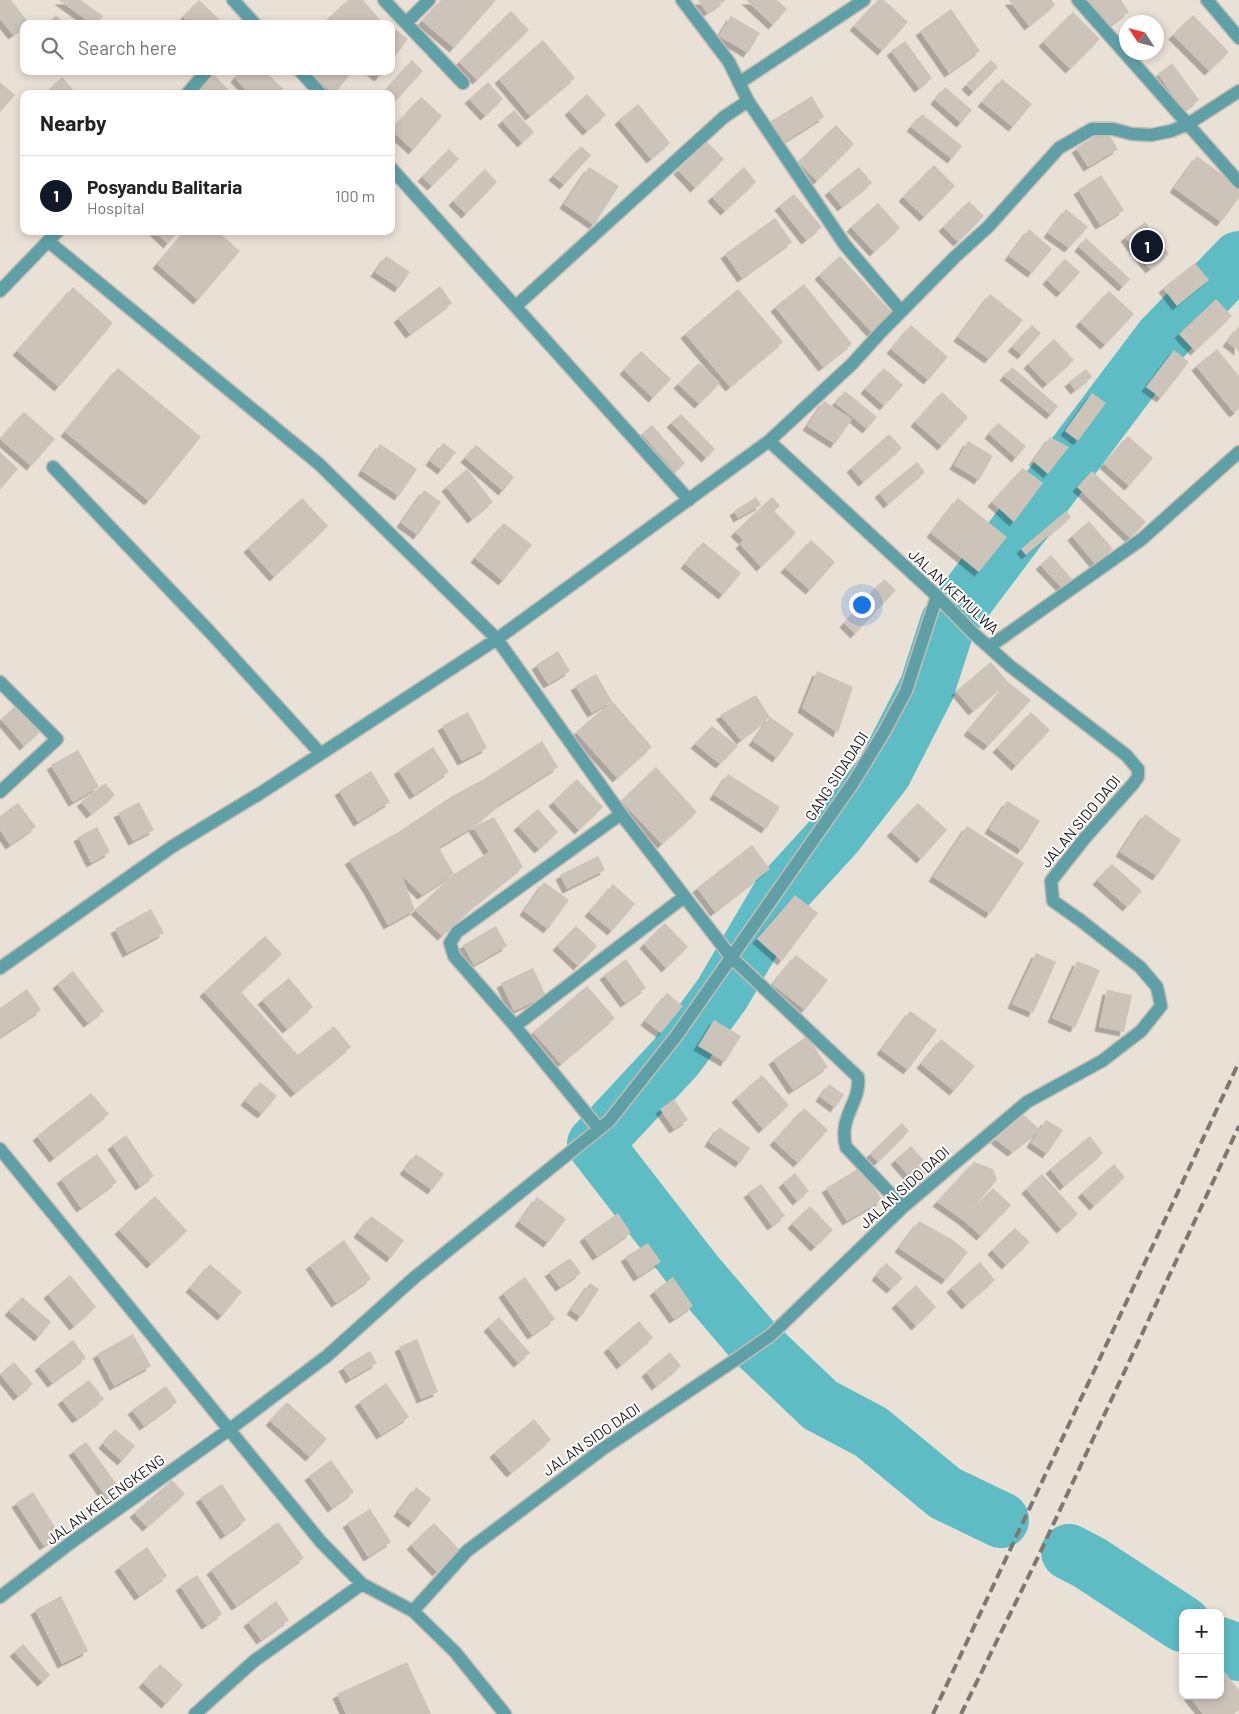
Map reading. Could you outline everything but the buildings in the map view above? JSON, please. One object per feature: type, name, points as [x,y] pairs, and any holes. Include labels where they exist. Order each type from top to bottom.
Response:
[{"type":"street","points":[[233,0],[251,20]]},
{"type":"street","points":[[384,0],[463,83]]},
{"type":"street","points":[[406,23],[429,0]]},
{"type":"street","points":[[682,0],[729,62],[748,101],[845,245],[901,311]]},
{"type":"street","points":[[739,83],[864,0]]},
{"type":"street","points":[[1078,0],[1239,182]]},
{"type":"street","points":[[1207,0],[1239,38]]},
{"type":"street","points":[[190,90],[204,75]]},
{"type":"street","points":[[304,75],[317,90]]},
{"type":"street","points":[[0,968],[173,846],[259,794],[497,639],[689,500],[768,440],[852,364],[901,311],[988,227],[1059,148],[1092,129],[1113,129],[1132,134],[1151,135],[1171,131],[1188,124],[1239,91]]},
{"type":"street","points":[[516,306],[724,117],[748,101]]},
{"type":"street","points":[[395,172],[689,500]]},
{"type":"street","points":[[0,291],[55,235]]},
{"type":"street","points":[[49,242],[319,464],[497,639],[621,814],[684,897],[737,962],[858,1077],[859,1086],[844,1124],[843,1137],[846,1147],[903,1207]]},
{"type":"street","name":"JALAN KEMULWA","points":[[768,440],[1010,666],[1126,755]]},
{"type":"street","points":[[989,647],[1142,540],[1239,452]]},
{"type":"street","points":[[53,467],[210,632],[320,753]]},
{"type":"street","name":"GANG SIDADADI","points":[[600,1129],[609,1121],[737,962],[853,783],[906,691],[937,596]]},
{"type":"street","points":[[0,682],[57,740],[0,792]]},
{"type":"street","name":"JALAN SIDO DADI","points":[[413,1611],[467,1551],[604,1448],[742,1356],[770,1335],[903,1207],[1027,1102],[1102,1061],[1141,1031],[1162,1006],[1157,987],[1140,967],[1053,901],[1051,881],[1084,839],[1138,777],[1138,770],[1126,755]]},
{"type":"street","points":[[600,1129],[454,956],[450,943],[457,932],[621,814]]},
{"type":"street","points":[[515,1026],[684,897]]},
{"type":"street","name":"JALAN KELENGKENG","points":[[0,1597],[69,1544],[230,1429],[327,1356],[415,1277],[600,1129]]},
{"type":"street","points":[[0,1148],[321,1542],[362,1584],[413,1611],[455,1652],[505,1714]]},
{"type":"street","points":[[195,1714],[254,1661],[362,1584]]},
{"type":"waterway","points":[[1001,1520],[945,1493],[871,1432],[820,1405],[754,1342],[695,1273],[595,1144],[676,1057],[722,994],[780,895],[835,835],[884,772],[927,688],[948,623],[1161,340],[1239,259]]},
{"type":"waterway","points":[[1069,1552],[1090,1563],[1179,1621]]},
{"type":"waterway","points":[[1224,1647],[1239,1653]]},
{"type":"railway","points":[[933,1714],[1239,1062]]},
{"type":"railway","points":[[961,1714],[1038,1557],[1239,1126]]},
{"type":"place","name":"Posyandu Balitaria","points":[[1147,246]]}]
